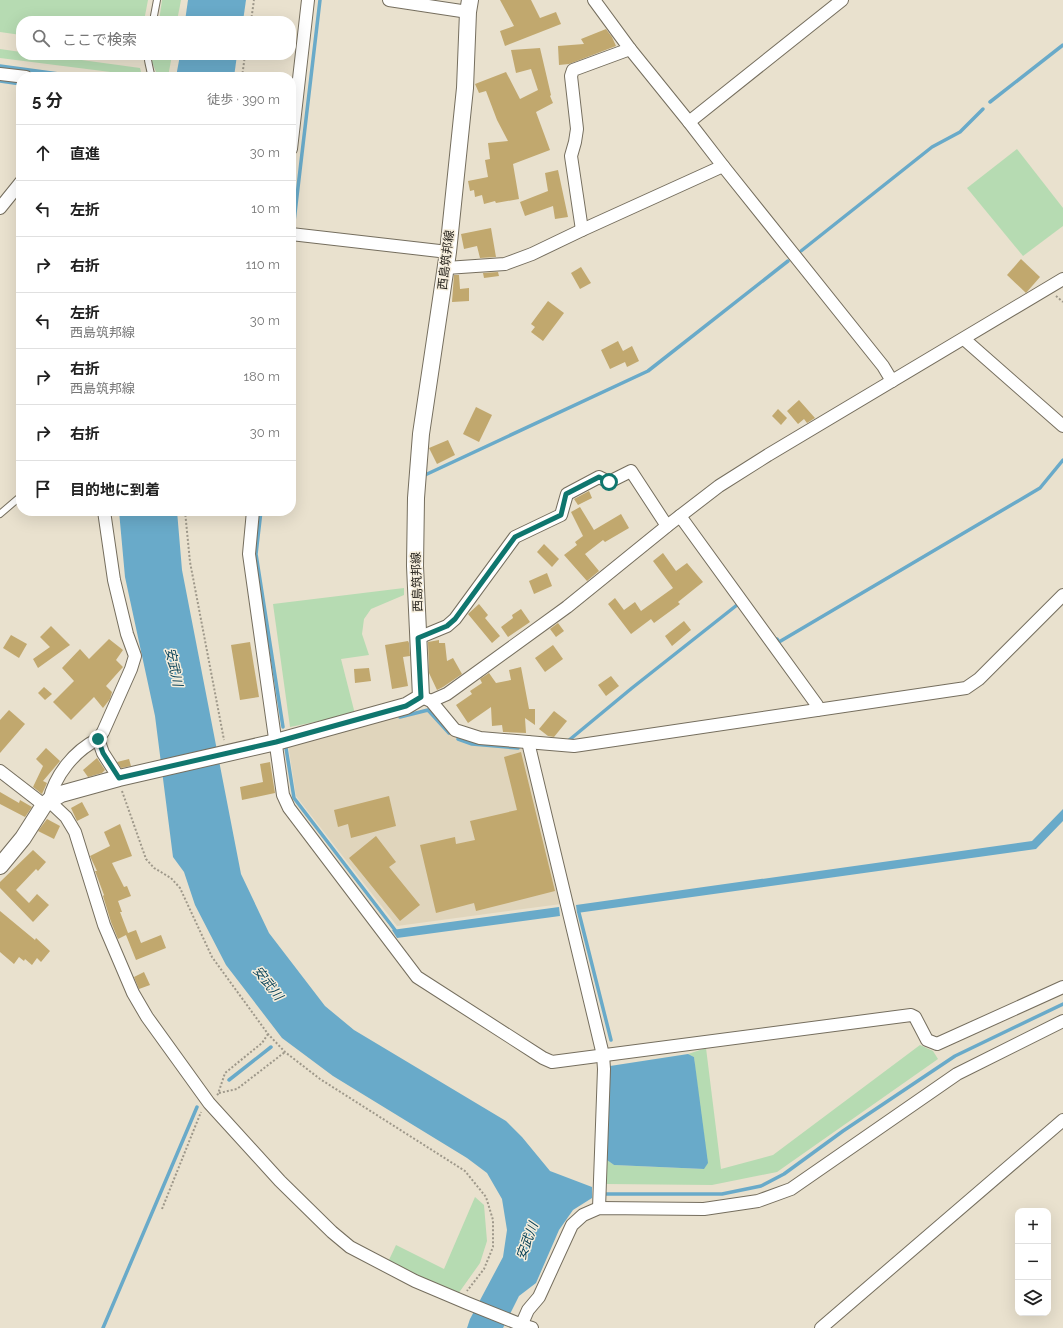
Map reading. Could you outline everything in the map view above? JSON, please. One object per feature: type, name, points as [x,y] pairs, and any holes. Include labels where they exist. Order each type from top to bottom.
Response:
[{"type":"main road","name":"西島筑邦線","points":[[426,699],[418,638],[415,566],[416,498],[422,434],[447,260],[465,88],[469,6]]},
{"type":"main road","points":[[0,866],[23,838],[47,803],[61,794],[119,778],[151,772],[276,742],[406,706],[426,699]]},
{"type":"street","points":[[296,91],[308,0]]},
{"type":"street","points":[[389,0],[469,6]]},
{"type":"street","points":[[594,0],[630,49],[883,366],[892,381]]},
{"type":"street","points":[[689,122],[842,0]]},
{"type":"street","points":[[582,230],[571,156],[577,129],[571,76],[573,70],[630,49]]},
{"type":"street","points":[[0,74],[16,76]]},
{"type":"street","points":[[296,235],[447,260],[505,264],[532,254],[723,166]]},
{"type":"street","points":[[0,208],[16,188]]},
{"type":"street","points":[[1063,279],[768,455],[719,486],[561,612],[447,694],[426,699],[455,730],[480,738],[574,746],[966,688],[979,679],[1063,595]]},
{"type":"street","points":[[964,339],[1063,426]]},
{"type":"street","points":[[418,638],[447,626],[455,619],[515,537],[561,515],[566,494],[599,477],[609,482],[631,470],[667,526]]},
{"type":"street","points":[[47,803],[52,787],[67,763],[87,744],[98,739],[103,732],[132,668],[135,656],[127,634],[114,580],[105,516]]},
{"type":"street","points":[[253,516],[249,554],[283,795],[289,808],[417,977],[543,1058],[552,1062],[911,1015],[915,1018],[927,1040],[937,1044],[1063,987]]},
{"type":"street","points":[[680,516],[812,699],[817,710]]},
{"type":"street","points":[[98,739],[103,753],[119,778]]},
{"type":"street","points":[[528,742],[603,1055],[604,1069],[600,1208]]},
{"type":"street","points":[[0,772],[47,803],[66,818],[75,832],[104,924],[133,993],[147,1017],[208,1103],[280,1181],[343,1242],[415,1281],[523,1326],[528,1310],[539,1297],[572,1225],[582,1215],[600,1208],[704,1209],[758,1201],[791,1189],[957,1074],[1061,1026]]},
{"type":"street","points":[[821,1328],[1063,1120]]},
{"type":"lane","points":[[154,16],[157,0]]},
{"type":"lane","points":[[147,60],[151,72]]},
{"type":"lane","points":[[0,514],[16,500]]},
{"type":"path","points":[[252,16],[254,0]]},
{"type":"path","points":[[243,72],[244,60]]},
{"type":"path","points":[[185,516],[190,562],[227,754]]},
{"type":"path","points":[[119,778],[146,859],[154,868],[171,878],[180,888],[212,957],[268,1034],[285,1052],[320,1079],[465,1172],[486,1197],[493,1220],[493,1247],[484,1269],[467,1290],[465,1302]]},
{"type":"path","points":[[218,1094],[236,1089],[285,1052]]},
{"type":"shaded area","points":[[428,709],[452,734],[474,742],[523,748],[561,904],[397,926],[296,796],[288,744]]},
{"type":"green space","points":[[0,0],[148,0],[145,16],[16,16],[16,34],[0,32]]},
{"type":"green space","points":[[162,0],[181,0],[178,16],[160,16]]},
{"type":"green space","points":[[0,49],[16,51],[16,60],[82,60],[140,68],[141,72],[110,72],[0,58]]},
{"type":"green space","points":[[152,60],[171,60],[169,72],[156,72]]},
{"type":"green space","points":[[1017,149],[1063,208],[1063,226],[1023,256],[967,188]]},
{"type":"green space","points":[[404,588],[404,595],[371,609],[364,619],[362,634],[369,655],[341,659],[355,714],[290,727],[273,604]]},
{"type":"green space","points":[[920,1045],[933,1051],[938,1059],[777,1172],[712,1185],[606,1184],[607,1160],[614,1165],[703,1169],[694,1057],[688,1054],[706,1048],[721,1169],[773,1155]]},
{"type":"green space","points":[[475,1197],[484,1205],[487,1241],[480,1263],[458,1294],[388,1262],[396,1245],[444,1269]]},
{"type":"water","points":[[188,0],[246,0],[244,16],[186,16]]},
{"type":"water","points":[[179,60],[236,60],[235,72],[177,72]]},
{"type":"water","name":"安武川","points":[[119,516],[177,516],[182,570],[241,874],[269,933],[325,1006],[354,1030],[506,1121],[522,1137],[550,1171],[592,1187],[592,1198],[573,1210],[559,1230],[536,1283],[519,1296],[503,1328],[467,1328],[470,1319],[503,1257],[507,1230],[502,1199],[487,1173],[467,1158],[333,1076],[282,1038],[226,965],[195,905],[184,872],[173,857],[155,716],[125,577]]},
{"type":"water","points":[[1063,809],[1063,821],[1036,849],[577,913],[576,905],[1032,841]]},
{"type":"water","points":[[559,907],[560,916],[397,938],[392,930]]},
{"type":"water","points":[[688,1054],[694,1057],[708,1163],[704,1169],[614,1165],[607,1160],[610,1066]]},
{"type":"building","points":[[500,0],[531,0],[540,18],[556,12],[561,24],[505,46],[500,31],[514,26]]},
{"type":"building","points":[[606,29],[616,46],[569,64],[559,65],[558,46],[584,44],[581,39]]},
{"type":"building","points":[[540,48],[550,96],[553,103],[536,112],[550,150],[513,164],[519,199],[496,203],[495,201],[484,204],[482,195],[475,197],[474,190],[470,191],[468,181],[488,177],[485,160],[490,159],[488,143],[508,141],[497,120],[486,91],[479,93],[475,84],[506,72],[520,99],[538,90],[531,69],[516,73],[511,50]]},
{"type":"building","points":[[558,170],[568,217],[555,219],[553,206],[525,216],[520,202],[548,191],[545,173]]},
{"type":"building","points":[[491,228],[496,257],[480,258],[477,246],[464,249],[461,234]]},
{"type":"building","points":[[1021,259],[1040,277],[1026,293],[1007,275]]},
{"type":"building","points":[[581,267],[591,283],[580,289],[571,273]]},
{"type":"building","points":[[498,272],[499,276],[484,278],[483,273]]},
{"type":"building","points":[[454,275],[459,275],[460,289],[469,288],[469,301],[452,302]]},
{"type":"building","points":[[548,301],[564,313],[543,341],[531,332],[535,327],[531,324]]},
{"type":"building","points":[[618,341],[623,351],[632,346],[639,361],[627,367],[625,362],[610,369],[601,350]]},
{"type":"building","points":[[799,400],[815,418],[807,423],[804,419],[798,424],[787,411]]},
{"type":"building","points":[[476,407],[492,415],[479,442],[463,434]]},
{"type":"building","points":[[778,409],[787,418],[781,425],[772,416]]},
{"type":"building","points":[[448,440],[455,455],[437,464],[429,448]]},
{"type":"building","points":[[589,491],[592,498],[578,505],[574,499]]},
{"type":"building","points":[[580,507],[594,530],[621,514],[629,528],[605,542],[603,540],[585,554],[599,571],[587,581],[564,555],[577,545],[575,542],[583,536],[571,512]]},
{"type":"building","points":[[544,544],[559,559],[552,567],[537,552]]},
{"type":"building","points":[[663,553],[676,571],[687,563],[703,582],[678,602],[680,604],[654,623],[651,619],[631,634],[608,604],[615,598],[624,610],[635,602],[641,611],[673,588],[653,561]]},
{"type":"building","points":[[547,573],[552,586],[534,594],[529,581]]},
{"type":"building","points":[[479,604],[488,615],[485,618],[500,636],[492,643],[468,614]]},
{"type":"building","points":[[521,609],[530,622],[508,637],[501,627],[513,618],[512,615]]},
{"type":"building","points":[[684,621],[691,630],[672,646],[665,636]]},
{"type":"building","points":[[558,623],[564,631],[556,637],[550,629]]},
{"type":"building","points":[[51,626],[70,645],[38,668],[33,659],[50,647],[40,637]]},
{"type":"building","points":[[11,635],[27,644],[19,658],[3,648]]},
{"type":"building","points":[[109,639],[123,650],[116,660],[123,667],[106,686],[112,692],[110,699],[103,708],[94,697],[71,720],[53,702],[74,681],[62,668],[80,649],[89,659]]},
{"type":"building","points":[[439,640],[439,643],[445,643],[447,661],[453,658],[462,674],[437,690],[429,673],[428,642]]},
{"type":"building","points":[[408,641],[410,656],[403,657],[408,686],[392,689],[385,645]]},
{"type":"building","points":[[250,642],[259,697],[240,700],[231,645]]},
{"type":"building","points":[[553,645],[563,659],[545,672],[535,658]]},
{"type":"building","points":[[521,667],[529,709],[535,709],[535,725],[525,718],[526,733],[503,732],[502,725],[492,726],[491,707],[468,723],[456,705],[472,694],[470,691],[482,683],[480,679],[489,673],[496,683],[511,680],[509,670]]},
{"type":"building","points":[[369,668],[371,681],[355,683],[354,669]]},
{"type":"building","points":[[611,676],[619,686],[606,696],[598,685]]},
{"type":"building","points":[[44,687],[52,694],[45,700],[38,693]]},
{"type":"building","points":[[9,710],[25,724],[0,753],[0,720]]},
{"type":"building","points":[[554,711],[567,721],[554,737],[548,736],[539,729]]},
{"type":"building","points":[[46,748],[60,761],[43,781],[47,783],[42,794],[33,787],[43,766],[36,759]]},
{"type":"building","points":[[521,752],[555,891],[476,911],[474,903],[436,913],[420,845],[455,837],[456,844],[475,840],[470,821],[517,810],[504,757]]},
{"type":"building","points":[[97,758],[105,770],[102,773],[88,777],[83,770]]},
{"type":"building","points":[[129,759],[131,766],[121,768],[117,762]]},
{"type":"building","points":[[270,762],[275,793],[242,800],[240,787],[263,782],[260,764]]},
{"type":"building","points":[[0,792],[19,803],[20,800],[32,807],[25,817],[0,804]]},
{"type":"building","points":[[389,796],[396,826],[351,838],[348,824],[338,827],[334,810]]},
{"type":"building","points":[[82,802],[89,815],[77,821],[71,808]]},
{"type":"building","points":[[47,819],[60,826],[54,839],[38,831]]},
{"type":"building","points":[[120,824],[132,856],[112,863],[124,887],[127,886],[131,896],[118,901],[122,912],[120,912],[128,933],[136,930],[141,943],[161,935],[166,948],[136,960],[126,935],[118,939],[95,871],[97,871],[90,856],[110,846],[104,832]]},
{"type":"building","points":[[376,836],[396,862],[389,867],[420,905],[400,921],[349,858]]},
{"type":"building","points":[[33,850],[46,862],[38,871],[36,869],[16,890],[29,903],[37,894],[49,905],[33,922],[0,888],[0,882]]},
{"type":"building","points":[[0,911],[35,940],[36,938],[50,951],[41,962],[37,958],[32,965],[25,959],[24,961],[19,957],[14,964],[0,952]]},
{"type":"building","points":[[144,972],[150,985],[139,989],[134,977]]},
{"type":"waterway","points":[[296,204],[320,0]]},
{"type":"waterway","points":[[990,102],[1063,45]]},
{"type":"waterway","points":[[0,66],[44,72]]},
{"type":"waterway","points":[[0,81],[16,83]]},
{"type":"waterway","points":[[801,251],[932,147],[960,132],[983,109]]},
{"type":"waterway","points":[[425,475],[648,371],[788,261]]},
{"type":"waterway","points":[[777,639],[779,642],[1040,488],[1063,460]]},
{"type":"waterway","points":[[260,516],[256,554],[283,727]]},
{"type":"waterway","points":[[568,741],[737,605]]},
{"type":"waterway","points":[[400,717],[428,710],[449,733]]},
{"type":"waterway","points":[[458,739],[472,744],[518,748]]},
{"type":"waterway","points":[[286,748],[294,798],[395,930]]},
{"type":"waterway","points":[[579,913],[611,1040]]},
{"type":"waterway","points":[[601,1194],[722,1194],[761,1186],[784,1174],[843,1131],[955,1056],[1063,1004]]},
{"type":"waterway","points":[[229,1080],[271,1047]]},
{"type":"waterway","points":[[103,1328],[197,1107]]},
{"type":"route","points":[[98,739],[103,753],[119,778],[151,772],[276,742],[406,706],[421,697],[418,638],[447,626],[455,619],[515,537],[561,515],[566,494],[599,477],[609,482]]}]
